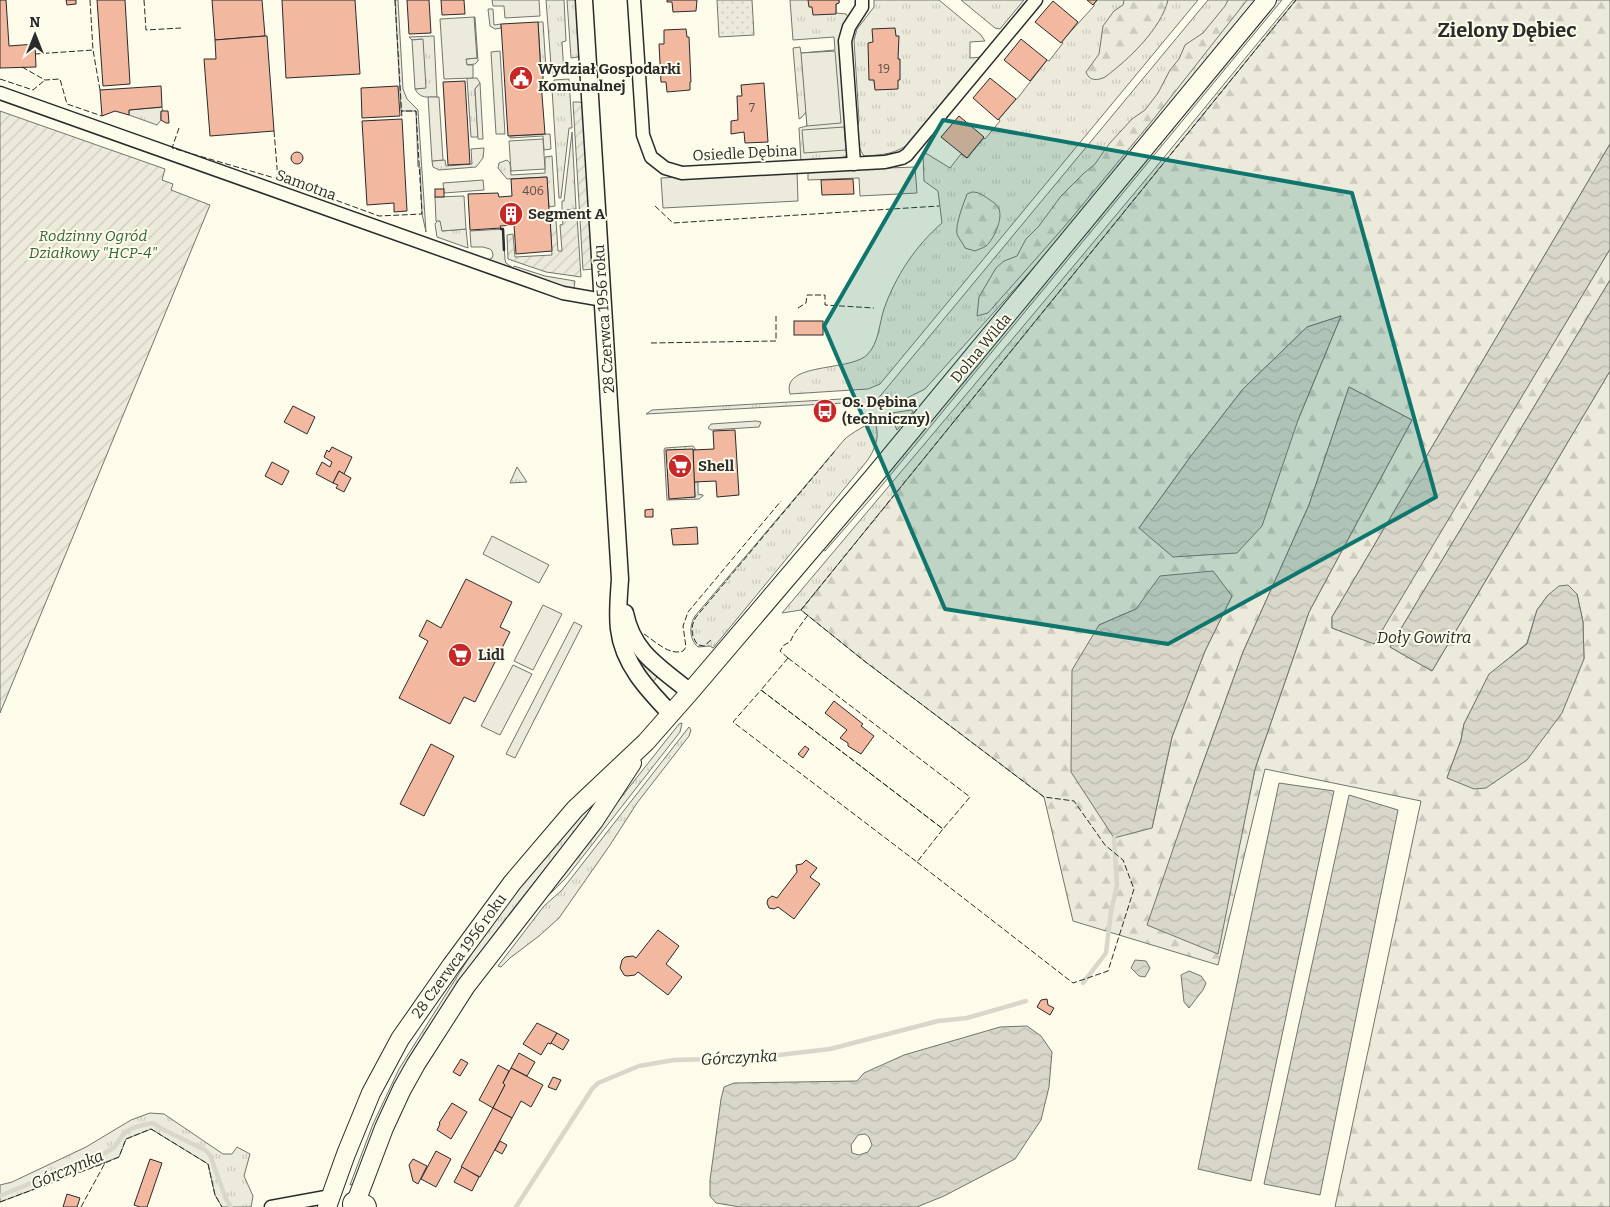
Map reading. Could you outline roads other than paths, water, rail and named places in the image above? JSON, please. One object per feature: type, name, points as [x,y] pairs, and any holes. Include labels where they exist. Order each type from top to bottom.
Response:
[{"type":"main road","name":"Dolna Wilda","points":[[690,692],[874,476],[1267,0]]},
{"type":"main road","name":"28 Czerwca 1956 roku","points":[[329,1201],[371,1093],[400,1039],[484,919],[575,809],[646,742],[690,692]]},
{"type":"main road","name":"28 Czerwca 1956 roku","points":[[358,1206],[384,1128],[402,1088],[416,1064],[466,986],[594,821],[646,742]]},
{"type":"main road","points":[[329,1201],[358,1206]]},
{"type":"street","name":"28 Czerwca 1956 roku","points":[[584,0],[620,579],[619,627],[626,656],[651,693],[671,714]]},
{"type":"street","name":"Osiedle Dębina","points":[[634,0],[643,135],[651,157],[665,168],[682,173],[885,162],[902,158],[907,155],[1036,0]]},
{"type":"street","points":[[854,164],[845,40],[849,27],[862,7],[862,0]]},
{"type":"street","name":"Samotna","points":[[0,93],[554,290],[583,298],[602,300]]},
{"type":"street","name":"28 Czerwca 1956 roku","points":[[620,579],[628,626],[637,645],[690,692]]},
{"type":"street","points":[[281,1206],[329,1201]]},
{"type":"water","name":"Doły Gowitra","points":[[1610,144],[1610,249],[1374,644],[1332,628],[1332,617]]},
{"type":"water","name":"Doły Gowitra","points":[[1610,280],[1610,371],[1432,671],[1390,647]]},
{"type":"water","points":[[1341,316],[1298,420],[1262,526],[1237,553],[1173,557],[1139,528],[1243,389],[1307,327]]},
{"type":"water","points":[[1349,387],[1412,420],[1309,612],[1255,769],[1218,954],[1147,925],[1243,652],[1309,505]]},
{"type":"water","points":[[1213,571],[1232,596],[1205,651],[1172,737],[1152,828],[1114,838],[1071,772],[1072,670],[1099,625],[1136,609],[1160,576]]},
{"type":"water","points":[[1568,585],[1577,594],[1583,622],[1584,659],[1562,713],[1527,760],[1486,788],[1474,789],[1447,778],[1461,740],[1464,724],[1489,674],[1527,644],[1537,610],[1548,595],[1559,586]]},
{"type":"water","points":[[1279,783],[1334,791],[1251,1181],[1198,1169]]},
{"type":"water","points":[[1349,795],[1398,810],[1320,1195],[1264,1184]]},
{"type":"water","points":[[1135,960],[1146,961],[1150,968],[1145,977],[1139,976],[1131,968]]},
{"type":"water","points":[[1189,971],[1201,976],[1206,983],[1189,1008],[1184,1002],[1181,975]]},
{"type":"water","points":[[1027,1026],[1041,1036],[1052,1052],[1049,1087],[1041,1120],[1015,1159],[944,1196],[917,1207],[740,1207],[716,1203],[710,1196],[710,1180],[724,1087],[734,1083],[857,1081],[864,1073],[904,1055],[1000,1027]],"holes":[[[865,1134],[869,1137],[872,1145],[868,1152],[859,1155],[852,1153],[851,1145],[858,1135]]]},
{"type":"waterway","name":"Górczynka","points":[[1083,983],[1106,953],[1111,912],[1117,885],[1114,838]]},
{"type":"waterway","name":"Górczynka","points":[[516,1207],[592,1089],[598,1083],[639,1066],[674,1060],[754,1058],[830,1049],[938,1021],[967,1018],[1026,1001]]},
{"type":"waterway","name":"Górczynka","points":[[0,1196],[105,1153],[114,1147],[128,1130],[153,1123],[205,1150],[210,1155],[226,1199],[231,1207]]},
{"type":"place","name":"Wydział Gospodarki Komunalnej","points":[[521,78]]},
{"type":"place","name":"Segment A","points":[[511,214]]},
{"type":"place","name":"Os. Dębina (techniczny)","points":[[825,411]]},
{"type":"place","name":"Shell","points":[[680,466]]},
{"type":"place","name":"Lidl","points":[[460,655]]},
{"type":"district","name":"Zielony Dębiec","points":[[1507,30]]},
{"type":"park label","name":"Rodzinny Ogród Działkowy \"HCP-4\"","points":[[93,244]]}]
